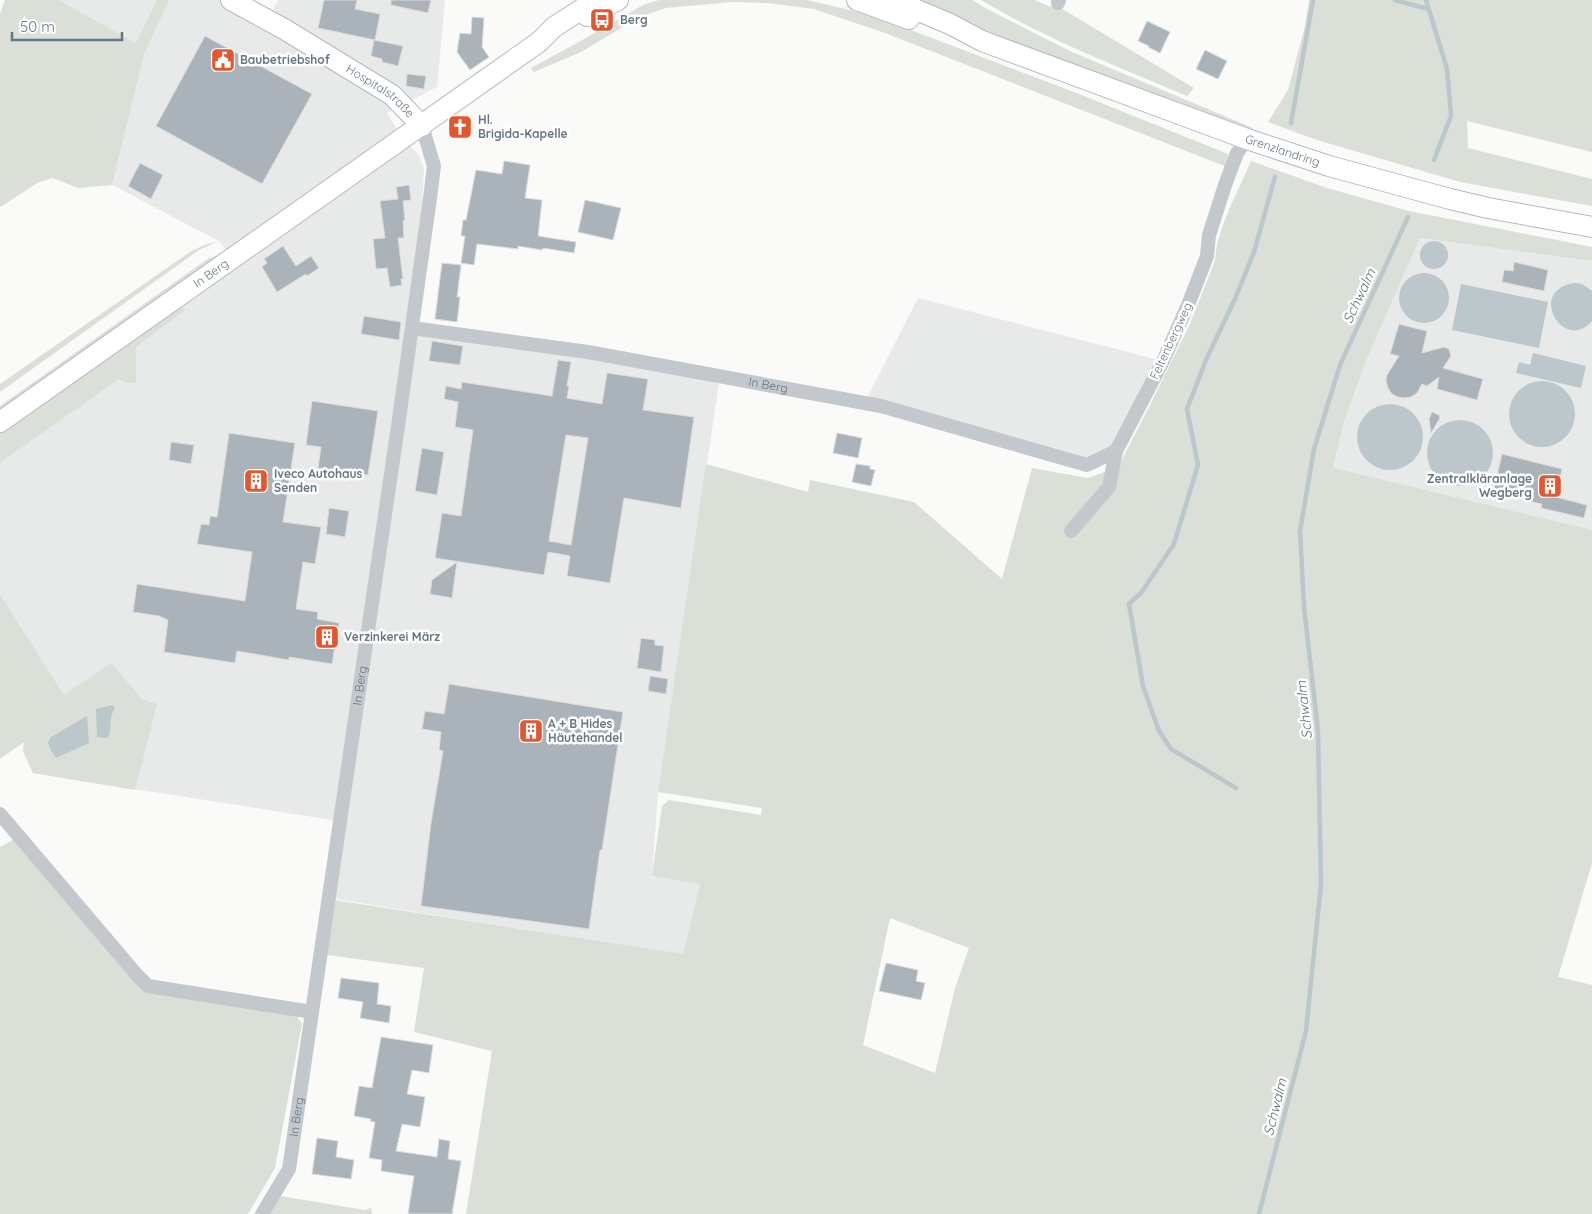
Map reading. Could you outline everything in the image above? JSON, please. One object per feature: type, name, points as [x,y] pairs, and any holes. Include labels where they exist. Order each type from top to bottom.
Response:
[{"type":"main road","name":"Hospitalstraße","points":[[231,0],[326,54],[392,95],[422,126]]},
{"type":"main road","name":"In Berg","points":[[0,422],[422,126],[539,42],[554,27],[596,0]]},
{"type":"main road","name":"In Berg","points":[[539,42],[554,36],[618,0]]},
{"type":"main road","name":"Grenzlandring","points":[[857,0],[962,37],[982,41]]},
{"type":"main road","name":"Grenzlandring","points":[[893,0],[910,5],[982,41],[1247,139],[1329,166],[1488,208],[1592,227]]},
{"type":"street","name":"In Berg","points":[[262,1214],[289,1169],[434,166],[422,126]]},
{"type":"street","name":"Feltenbergweg","points":[[1071,531],[1109,487],[1116,451],[1163,361],[1188,305],[1206,256],[1210,235],[1228,177],[1237,153],[1247,139]]},
{"type":"street","name":"In Berg","points":[[412,328],[588,352],[881,406],[1087,465],[1116,451]]},
{"type":"street","points":[[0,814],[136,976],[148,986],[312,1012]]},
{"type":"shaded area","points":[[5,0],[59,0],[136,43],[157,0],[169,0],[145,52],[112,185],[78,188],[53,178],[39,182],[0,207],[0,14]]},
{"type":"shaded area","points":[[59,0],[219,0],[264,27],[278,0],[445,0],[437,87],[387,113],[403,139],[418,154],[424,168],[422,205],[406,330],[597,358],[719,383],[658,792],[652,876],[700,884],[683,955],[335,899],[345,822],[33,773],[23,751],[64,695],[0,594],[0,463],[136,367],[136,335],[239,265],[219,241],[112,185],[145,52],[136,43]]},
{"type":"shaded area","points":[[659,0],[807,0],[871,15],[1074,92],[1228,154],[1227,167],[885,33],[814,9],[767,3],[733,2],[665,8],[638,18],[581,52],[534,72],[531,68],[643,5]]},
{"type":"shaded area","points":[[915,0],[972,0],[1072,52],[1253,128],[1248,132],[995,37]]},
{"type":"shaded area","points":[[981,0],[1034,0],[1051,7],[1059,7],[1194,88],[1187,96],[1056,40]]},
{"type":"shaded area","points":[[1309,0],[1592,0],[1592,152],[1467,121],[1468,148],[1592,179],[1592,206],[1460,182],[1317,140],[1268,122],[1288,90],[1305,26]]},
{"type":"shaded area","points":[[1251,161],[1327,188],[1409,211],[1592,247],[1592,261],[1420,238],[1366,361],[1344,422],[1333,468],[1592,530],[1592,863],[1558,977],[1592,985],[1592,1214],[466,1214],[492,1051],[414,1032],[424,968],[327,955],[334,900],[683,954],[700,884],[652,876],[662,806],[669,800],[761,815],[762,808],[658,792],[706,464],[808,492],[810,480],[914,502],[1002,579],[1032,468],[1088,478],[1118,467],[1189,326],[1215,261],[1224,223]],"holes":[[[890,918],[969,948],[955,988],[935,1073],[863,1045]]]},
{"type":"shaded area","name":"Zentralkläranlage Wegberg","points":[[1420,238],[1592,261],[1592,533],[1332,473],[1344,422],[1366,361]]},
{"type":"shaded area","points":[[219,241],[199,250],[0,392],[0,384],[190,252],[204,245]]},
{"type":"shaded area","points":[[1434,241],[1444,245],[1448,255],[1444,265],[1434,269],[1424,265],[1420,255],[1424,245]]},
{"type":"shaded area","points":[[223,254],[0,414],[0,406],[209,258]]},
{"type":"shaded area","points":[[1424,273],[1434,275],[1442,280],[1447,288],[1449,298],[1447,308],[1442,316],[1434,321],[1424,323],[1414,321],[1406,316],[1401,308],[1399,298],[1401,288],[1406,280],[1414,275]]},
{"type":"shaded area","points":[[1575,283],[1582,284],[1592,291],[1592,321],[1581,329],[1570,330],[1561,325],[1554,317],[1551,306],[1553,296],[1560,288]]},
{"type":"shaded area","points":[[1461,284],[1548,302],[1539,348],[1452,330]]},
{"type":"shaded area","points":[[918,298],[1159,360],[1114,449],[1086,462],[866,400]]},
{"type":"shaded area","points":[[180,304],[185,310],[136,347],[136,383],[127,383],[119,379],[0,463],[0,430]]},
{"type":"shaded area","points":[[1533,353],[1586,366],[1581,388],[1516,373],[1519,362],[1530,365]]},
{"type":"shaded area","points":[[1542,381],[1555,384],[1565,391],[1572,401],[1575,414],[1572,427],[1565,437],[1555,444],[1542,447],[1529,444],[1519,437],[1512,427],[1509,414],[1512,401],[1519,391],[1529,384]]},
{"type":"shaded area","points":[[1390,404],[1403,407],[1413,414],[1420,424],[1423,437],[1420,450],[1413,460],[1403,467],[1390,470],[1377,467],[1367,460],[1360,450],[1357,437],[1360,424],[1367,414],[1377,407]]},
{"type":"shaded area","points":[[1460,420],[1473,423],[1483,430],[1490,440],[1493,453],[1490,466],[1483,476],[1473,483],[1460,486],[1447,483],[1437,476],[1430,466],[1427,453],[1430,440],[1437,430],[1447,423]]},
{"type":"shaded area","points":[[0,594],[64,695],[111,663],[142,699],[157,704],[135,790],[33,773],[23,751],[24,742],[0,759]]},
{"type":"shaded area","points":[[112,705],[115,708],[111,716],[110,733],[107,738],[97,737],[96,709]]},
{"type":"shaded area","points":[[87,716],[89,743],[56,758],[48,742],[51,737]]},
{"type":"shaded area","points":[[15,839],[134,979],[295,1014],[302,1024],[275,1168],[248,1214],[0,1214],[0,847]]},
{"type":"shaded area","points":[[280,1196],[365,1210],[371,1208],[372,1214],[269,1214]]},
{"type":"building","points":[[324,0],[357,0],[355,9],[380,14],[375,40],[318,28]]},
{"type":"building","points":[[391,0],[431,0],[428,13],[391,5]]},
{"type":"building","points":[[472,17],[484,18],[482,47],[489,57],[470,70],[457,52],[460,33],[471,34]]},
{"type":"building","points":[[1147,21],[1170,32],[1160,53],[1138,41]]},
{"type":"building","points":[[205,36],[312,94],[262,184],[156,126]]},
{"type":"building","points":[[374,40],[403,46],[398,66],[382,62],[382,59],[371,56]]},
{"type":"building","points":[[1205,50],[1227,61],[1218,79],[1196,69]]},
{"type":"building","points":[[407,74],[426,76],[424,89],[406,86]]},
{"type":"building","points":[[504,161],[530,165],[525,198],[542,200],[538,236],[576,242],[574,253],[543,248],[542,250],[518,246],[518,249],[477,244],[474,265],[461,263],[465,236],[461,236],[463,220],[466,220],[476,170],[502,174]]},
{"type":"building","points":[[140,163],[163,175],[151,199],[128,186]]},
{"type":"building","points":[[409,185],[411,200],[403,201],[404,238],[398,238],[403,279],[401,279],[402,285],[390,287],[387,268],[376,269],[373,239],[385,238],[380,201],[398,199],[396,187]]},
{"type":"building","points":[[585,200],[621,208],[613,240],[578,232]]},
{"type":"building","points":[[283,246],[296,266],[311,256],[319,268],[277,292],[262,267],[267,263],[264,259]]},
{"type":"building","points":[[1514,262],[1548,270],[1544,291],[1502,282],[1504,270],[1513,271]]},
{"type":"building","points":[[442,263],[461,265],[457,297],[460,297],[457,322],[435,319]]},
{"type":"building","points":[[364,316],[401,322],[399,340],[361,334]]},
{"type":"building","points":[[1399,324],[1427,331],[1422,353],[1444,347],[1449,349],[1451,356],[1443,368],[1483,379],[1477,400],[1437,389],[1439,377],[1427,386],[1422,384],[1417,393],[1411,397],[1404,398],[1392,394],[1386,381],[1387,375],[1399,356],[1390,354]]},
{"type":"building","points":[[432,341],[463,346],[460,365],[429,361]]},
{"type":"building","points":[[558,360],[571,362],[567,398],[602,404],[607,373],[648,379],[643,410],[694,417],[681,508],[624,498],[610,583],[567,576],[570,556],[548,552],[544,575],[435,558],[442,513],[461,516],[473,430],[455,427],[458,402],[444,399],[446,386],[461,389],[462,382],[552,396]],"holes":[[[566,435],[588,438],[571,545],[549,541]]]},
{"type":"building","points":[[312,401],[378,411],[368,475],[318,468],[321,447],[306,445]]},
{"type":"building","points":[[1432,412],[1439,415],[1440,418],[1431,433],[1429,419]]},
{"type":"building","points":[[229,433],[295,443],[283,522],[321,527],[315,564],[303,562],[296,609],[318,612],[317,619],[339,623],[332,664],[289,657],[289,660],[237,651],[235,663],[164,652],[168,620],[159,616],[133,612],[137,584],[245,601],[252,552],[197,544],[201,524],[209,525],[210,516],[217,517]]},
{"type":"building","points":[[837,433],[862,438],[858,458],[833,453]]},
{"type":"building","points":[[171,442],[194,445],[191,464],[169,460]]},
{"type":"building","points":[[422,448],[444,452],[437,495],[415,491]]},
{"type":"building","points":[[1502,454],[1562,469],[1556,497],[1587,505],[1584,518],[1541,508],[1542,504],[1493,493]]},
{"type":"building","points":[[856,464],[870,466],[870,469],[875,470],[871,486],[852,482]]},
{"type":"building","points":[[329,508],[349,511],[345,537],[326,534]]},
{"type":"building","points":[[457,562],[452,598],[430,594],[432,580]]},
{"type":"building","points":[[641,638],[655,640],[655,645],[664,646],[661,672],[637,668]]},
{"type":"building","points":[[650,676],[668,679],[666,694],[648,691]]},
{"type":"building","points":[[449,684],[623,712],[589,929],[421,906],[431,823],[443,751],[439,750],[441,732],[422,729],[425,711],[444,714]]},
{"type":"building","points":[[886,963],[918,970],[916,981],[925,983],[921,1000],[879,991]]},
{"type":"building","points":[[341,978],[379,983],[377,1004],[391,1006],[389,1023],[360,1018],[363,1002],[338,998]]},
{"type":"building","points":[[381,1037],[433,1045],[429,1073],[412,1070],[407,1094],[425,1097],[420,1127],[402,1124],[396,1151],[437,1157],[439,1139],[450,1141],[448,1159],[461,1161],[452,1214],[408,1214],[414,1176],[381,1171],[382,1160],[369,1158],[375,1122],[370,1121],[371,1119],[354,1116],[359,1086],[372,1088]]},
{"type":"building","points":[[317,1138],[338,1141],[336,1157],[354,1160],[351,1179],[312,1174]]},
{"type":"waterway","points":[[1291,123],[1313,0]]},
{"type":"waterway","points":[[1395,0],[1428,9]]},
{"type":"waterway","name":"Schwalm","points":[[1426,0],[1447,69],[1451,116],[1434,160]]},
{"type":"waterway","points":[[1236,788],[1171,749],[1159,731],[1143,686],[1129,604],[1141,593],[1174,544],[1198,465],[1187,409],[1206,360],[1235,299],[1254,252],[1275,177]]},
{"type":"waterway","name":"Schwalm","points":[[1259,1214],[1306,1031],[1321,884],[1318,731],[1304,607],[1300,531],[1314,449],[1340,365],[1408,217]]},
{"type":"place","name":"Berg","points":[[602,20]]},
{"type":"place","name":"Baubetriebshof","points":[[223,60]]},
{"type":"place","name":"Hl. Brigida-Kapelle","points":[[460,127]]},
{"type":"place","name":"Iveco Autohaus Senden","points":[[256,481]]},
{"type":"place","name":"Zentralkläranlage Wegberg","points":[[1550,486]]},
{"type":"place","name":"Verzinkerei März","points":[[327,637]]},
{"type":"place","name":"A + B Hides Häutehandel","points":[[531,731]]}]
